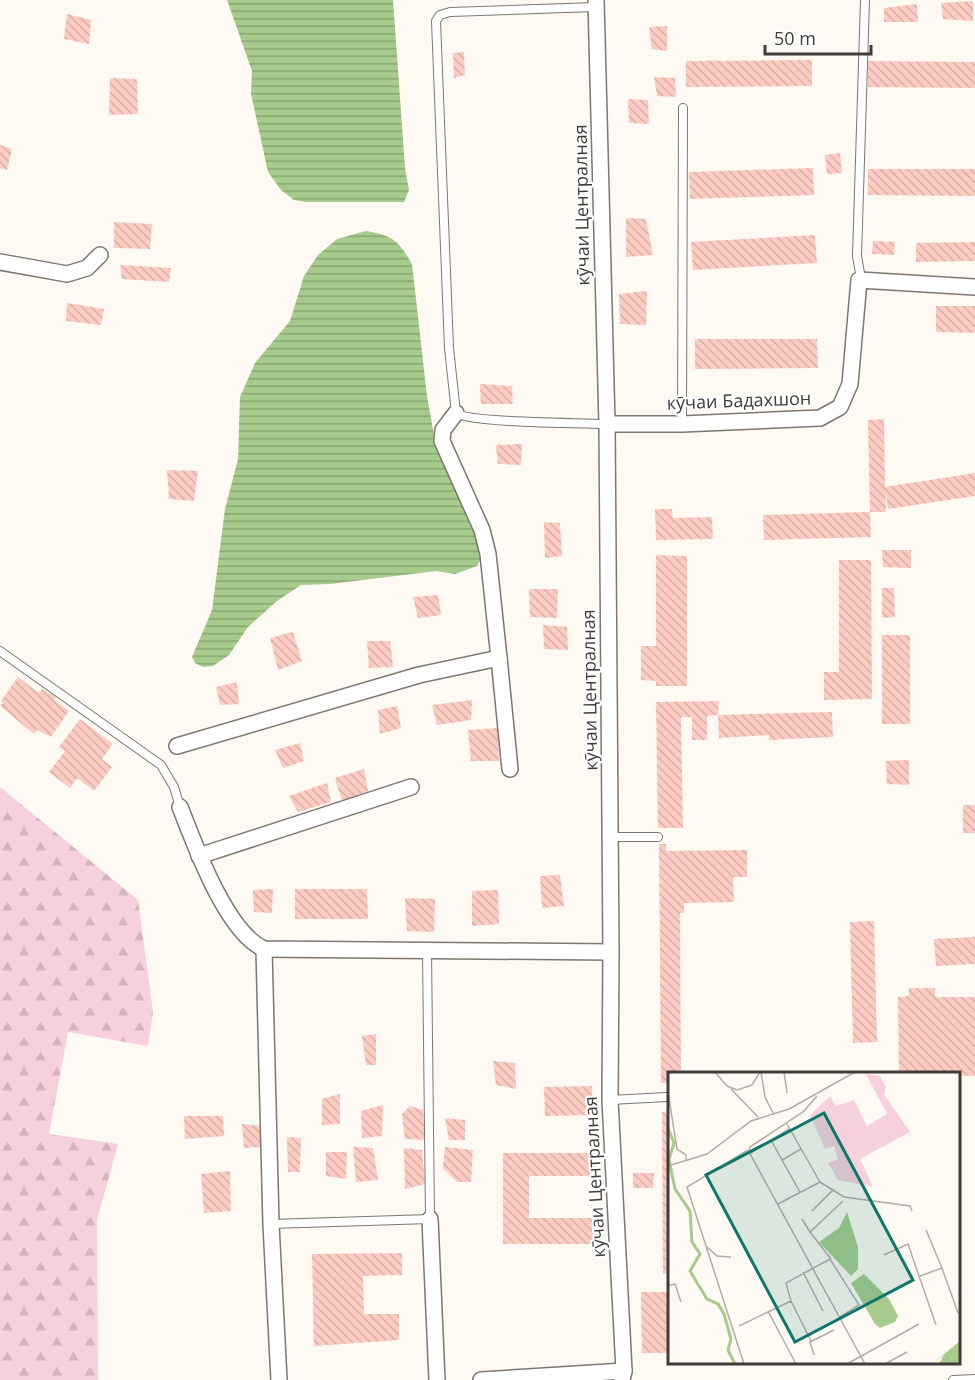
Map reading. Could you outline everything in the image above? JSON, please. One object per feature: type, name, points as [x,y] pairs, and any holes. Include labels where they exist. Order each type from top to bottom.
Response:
[{"type":"street","name":"кӯчаи Централная","points":[[596,3],[607,424],[610,1100],[623,1375]]},
{"type":"street","points":[[0,262],[67,274],[87,268],[100,255]]},
{"type":"street","points":[[861,279],[975,287]]},
{"type":"street","name":"кӯчаи Бадахшон","points":[[607,424],[682,424],[820,418],[840,407],[850,384],[858,282],[861,279]]},
{"type":"street","points":[[456,412],[446,424],[442,441],[482,530],[488,554],[510,769]]},
{"type":"street","points":[[177,746],[419,675],[499,658]]},
{"type":"street","points":[[199,856],[411,787]]},
{"type":"street","points":[[180,807],[199,856],[240,930],[253,945],[264,949],[611,952]]},
{"type":"street","points":[[264,949],[271,1224],[279,1380]]},
{"type":"street","points":[[430,1219],[437,1380]]},
{"type":"street","points":[[481,1380],[623,1375]]},
{"type":"lane","points":[[861,279],[857,256],[865,0]]},
{"type":"lane","points":[[596,3],[450,12],[437,18],[449,348],[456,412],[463,417],[607,424]]},
{"type":"lane","points":[[682,424],[683,108]]},
{"type":"lane","points":[[0,651],[161,765],[174,786],[180,807]]},
{"type":"lane","points":[[610,837],[658,837]]},
{"type":"lane","points":[[271,1224],[430,1219],[427,950]]},
{"type":"lane","points":[[610,1100],[667,1097]]},
{"type":"lane","points":[[953,1380],[975,1379]]},
{"type":"green space","points":[[0,787],[138,900],[153,1012],[148,1046],[68,1032],[49,1134],[118,1144],[97,1220],[98,1380],[0,1380]]},
{"type":"shaded area","points":[[227,0],[393,0],[405,168],[409,190],[404,202],[306,202],[294,200],[281,190],[268,172],[251,94],[252,71]]},
{"type":"shaded area","points":[[366,231],[394,240],[412,264],[427,396],[436,446],[485,550],[477,566],[455,574],[436,571],[330,584],[301,585],[277,601],[248,627],[229,655],[213,666],[203,667],[195,663],[192,657],[212,610],[225,509],[238,459],[240,397],[255,363],[290,321],[304,276],[318,255],[337,239]]},
{"type":"building","points":[[973,1],[973,21],[943,19],[941,3]]},
{"type":"building","points":[[917,4],[918,22],[884,22],[884,8]]},
{"type":"building","points":[[67,14],[91,20],[89,44],[64,39]]},
{"type":"building","points":[[667,26],[667,51],[652,49],[649,27]]},
{"type":"building","points":[[464,52],[465,75],[454,78],[453,53]]},
{"type":"building","points":[[812,60],[812,86],[686,87],[686,61]]},
{"type":"building","points":[[868,61],[975,62],[975,88],[868,87]]},
{"type":"building","points":[[654,77],[675,78],[676,97],[657,96]]},
{"type":"building","points":[[110,78],[137,79],[138,114],[109,115]]},
{"type":"building","points":[[628,99],[648,100],[649,124],[629,123]]},
{"type":"building","points":[[0,145],[12,149],[7,170],[0,168]]},
{"type":"building","points":[[840,153],[842,173],[827,174],[825,155]]},
{"type":"building","points":[[813,168],[814,195],[690,199],[689,172]]},
{"type":"building","points":[[868,169],[975,169],[975,196],[868,195]]},
{"type":"building","points":[[626,218],[646,219],[653,255],[626,257]]},
{"type":"building","points":[[114,222],[152,224],[150,249],[114,248]]},
{"type":"building","points":[[815,235],[817,263],[693,270],[691,242]]},
{"type":"building","points":[[873,241],[895,242],[894,255],[872,254]]},
{"type":"building","points":[[975,242],[975,261],[916,262],[916,243]]},
{"type":"building","points":[[120,265],[171,268],[169,282],[122,279]]},
{"type":"building","points":[[647,291],[646,325],[620,324],[619,294]]},
{"type":"building","points":[[67,303],[104,309],[101,325],[66,321]]},
{"type":"building","points":[[936,306],[975,306],[975,333],[936,332]]},
{"type":"building","points":[[695,339],[817,339],[818,368],[695,369]]},
{"type":"building","points":[[480,384],[512,386],[513,404],[481,404]]},
{"type":"building","points":[[884,419],[885,487],[975,473],[975,496],[888,509],[885,490],[886,512],[870,512],[868,420]]},
{"type":"building","points":[[522,444],[521,465],[498,464],[496,445]]},
{"type":"building","points":[[167,470],[198,471],[194,501],[169,499]]},
{"type":"building","points":[[655,509],[672,509],[673,518],[712,517],[713,539],[656,540]]},
{"type":"building","points":[[870,512],[871,537],[764,540],[763,515]]},
{"type":"building","points":[[544,522],[560,523],[562,556],[545,558]]},
{"type":"building","points":[[882,550],[911,550],[911,568],[883,567]]},
{"type":"building","points":[[656,555],[687,556],[687,686],[656,686],[656,681],[641,680],[641,646],[656,646]]},
{"type":"building","points":[[839,560],[871,560],[872,699],[824,700],[824,672],[839,672]]},
{"type":"building","points":[[882,588],[894,588],[895,617],[882,618]]},
{"type":"building","points":[[529,589],[558,589],[557,618],[530,617]]},
{"type":"building","points":[[438,595],[441,615],[418,618],[413,597]]},
{"type":"building","points":[[543,625],[567,627],[568,650],[544,649]]},
{"type":"building","points":[[293,632],[302,661],[278,670],[270,638]]},
{"type":"building","points":[[882,635],[910,635],[910,724],[882,724]]},
{"type":"building","points":[[367,641],[390,641],[393,667],[369,668]]},
{"type":"building","points":[[18,677],[39,693],[42,689],[50,694],[52,691],[57,695],[54,700],[69,711],[51,737],[37,730],[34,734],[0,706]]},
{"type":"building","points":[[237,682],[239,704],[220,705],[216,687]]},
{"type":"building","points":[[472,700],[471,720],[437,725],[432,705]]},
{"type":"building","points":[[719,701],[718,715],[707,716],[707,740],[692,740],[692,717],[681,717],[683,828],[658,828],[656,702]]},
{"type":"building","points":[[397,706],[401,728],[380,734],[378,710]]},
{"type":"building","points":[[832,712],[833,737],[769,740],[769,735],[719,738],[718,715]]},
{"type":"building","points":[[80,719],[113,744],[102,759],[112,767],[94,791],[77,778],[70,788],[49,772],[65,751],[59,747]]},
{"type":"building","points":[[498,728],[499,761],[471,761],[468,730]]},
{"type":"building","points":[[300,743],[304,761],[283,768],[275,750]]},
{"type":"building","points":[[909,760],[909,785],[887,784],[886,761]]},
{"type":"building","points":[[364,769],[368,791],[342,801],[335,778]]},
{"type":"building","points":[[327,783],[331,802],[298,812],[289,796]]},
{"type":"building","points":[[963,805],[975,805],[975,833],[963,833]]},
{"type":"building","points":[[659,844],[666,844],[666,851],[747,850],[747,877],[733,877],[734,902],[684,903],[684,913],[680,913],[681,1072],[668,1072],[668,1083],[661,1083]]},
{"type":"building","points":[[560,875],[564,906],[542,908],[540,876]]},
{"type":"building","points":[[273,889],[272,913],[254,912],[253,890]]},
{"type":"building","points":[[295,889],[367,889],[368,919],[295,919]]},
{"type":"building","points":[[498,890],[499,924],[472,926],[472,891]]},
{"type":"building","points":[[405,898],[435,899],[434,932],[407,931]]},
{"type":"building","points":[[874,921],[877,1042],[853,1043],[850,922]]},
{"type":"building","points":[[975,937],[975,964],[936,966],[934,939]]},
{"type":"building","points":[[909,988],[935,988],[935,997],[975,997],[975,1076],[960,1076],[960,1072],[899,1072],[898,997],[909,996]]},
{"type":"building","points":[[376,1034],[376,1065],[366,1065],[362,1036]]},
{"type":"building","points":[[493,1061],[515,1063],[516,1089],[496,1085]]},
{"type":"building","points":[[592,1086],[593,1115],[545,1116],[544,1087]]},
{"type":"building","points":[[340,1094],[340,1124],[322,1125],[322,1099]]},
{"type":"building","points":[[383,1105],[382,1136],[362,1138],[361,1111]]},
{"type":"building","points":[[410,1106],[423,1110],[425,1140],[405,1139],[402,1114]]},
{"type":"building","points":[[662,1112],[668,1112],[668,1274],[663,1274]]},
{"type":"building","points":[[184,1116],[223,1116],[224,1136],[185,1139]]},
{"type":"building","points":[[445,1118],[465,1120],[465,1140],[449,1140]]},
{"type":"building","points":[[242,1124],[260,1126],[261,1147],[244,1148]]},
{"type":"building","points":[[287,1137],[301,1138],[300,1172],[288,1172]]},
{"type":"building","points":[[353,1147],[373,1148],[378,1180],[356,1182]]},
{"type":"building","points":[[445,1147],[473,1150],[471,1182],[457,1182],[443,1168]]},
{"type":"building","points":[[404,1148],[422,1150],[425,1184],[405,1189]]},
{"type":"building","points":[[326,1152],[347,1152],[346,1179],[326,1176]]},
{"type":"building","points":[[503,1153],[591,1153],[591,1176],[529,1176],[529,1218],[597,1218],[597,1244],[503,1244]]},
{"type":"building","points":[[230,1171],[231,1211],[204,1213],[201,1174]]},
{"type":"building","points":[[633,1173],[654,1173],[653,1188],[633,1188]]},
{"type":"building","points":[[402,1253],[402,1275],[363,1276],[364,1314],[399,1314],[399,1340],[314,1346],[312,1254]]},
{"type":"building","points":[[641,1292],[668,1292],[668,1353],[642,1353]]}]
